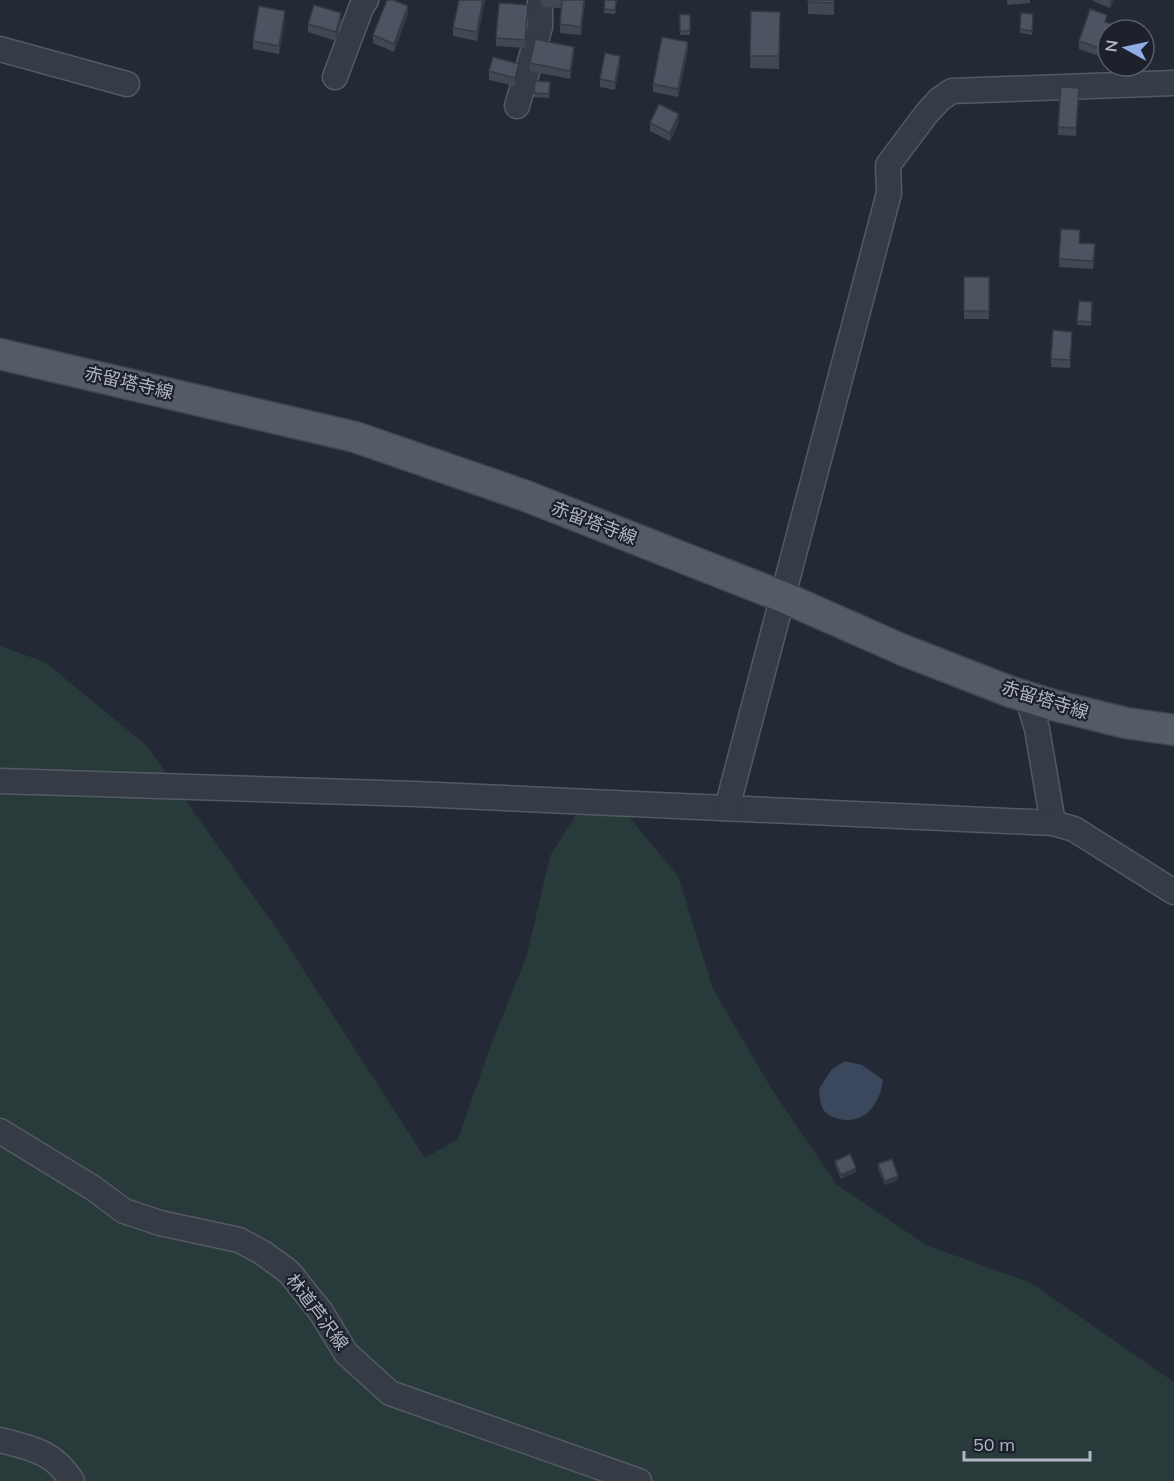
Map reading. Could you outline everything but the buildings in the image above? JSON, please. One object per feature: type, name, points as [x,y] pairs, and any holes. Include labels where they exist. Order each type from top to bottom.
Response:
[{"type":"main road","name":"赤留塔寺線","points":[[0,354],[356,437],[526,496],[783,597],[903,650],[1027,696],[1053,705],[1126,723],[1174,730]]},
{"type":"street","points":[[335,77],[366,0]]},
{"type":"street","points":[[517,106],[540,27],[540,0]]},
{"type":"street","points":[[0,49],[127,84]]},
{"type":"street","points":[[727,808],[889,193],[888,165],[933,106],[952,91],[1174,83]]},
{"type":"street","points":[[1027,696],[1037,729],[1053,823]]},
{"type":"street","points":[[0,781],[415,794],[1053,823],[1074,829],[1174,892]]},
{"type":"street","name":"林道芦沢線","points":[[0,1131],[93,1188],[124,1211],[160,1223],[239,1239],[263,1253],[290,1272],[321,1312],[346,1353],[390,1393],[639,1481]]},
{"type":"street","points":[[0,1440],[41,1451],[64,1469],[72,1481]]},
{"type":"shaded area","points":[[0,646],[45,662],[147,746],[281,935],[425,1158],[458,1139],[491,1045],[527,955],[550,856],[577,813],[629,817],[678,876],[713,989],[771,1088],[836,1184],[926,1245],[1031,1283],[1174,1382],[1174,1481],[0,1481]]},
{"type":"water","points":[[845,1061],[862,1065],[883,1080],[875,1104],[857,1119],[839,1119],[830,1116],[821,1105],[819,1089],[832,1069]]}]
